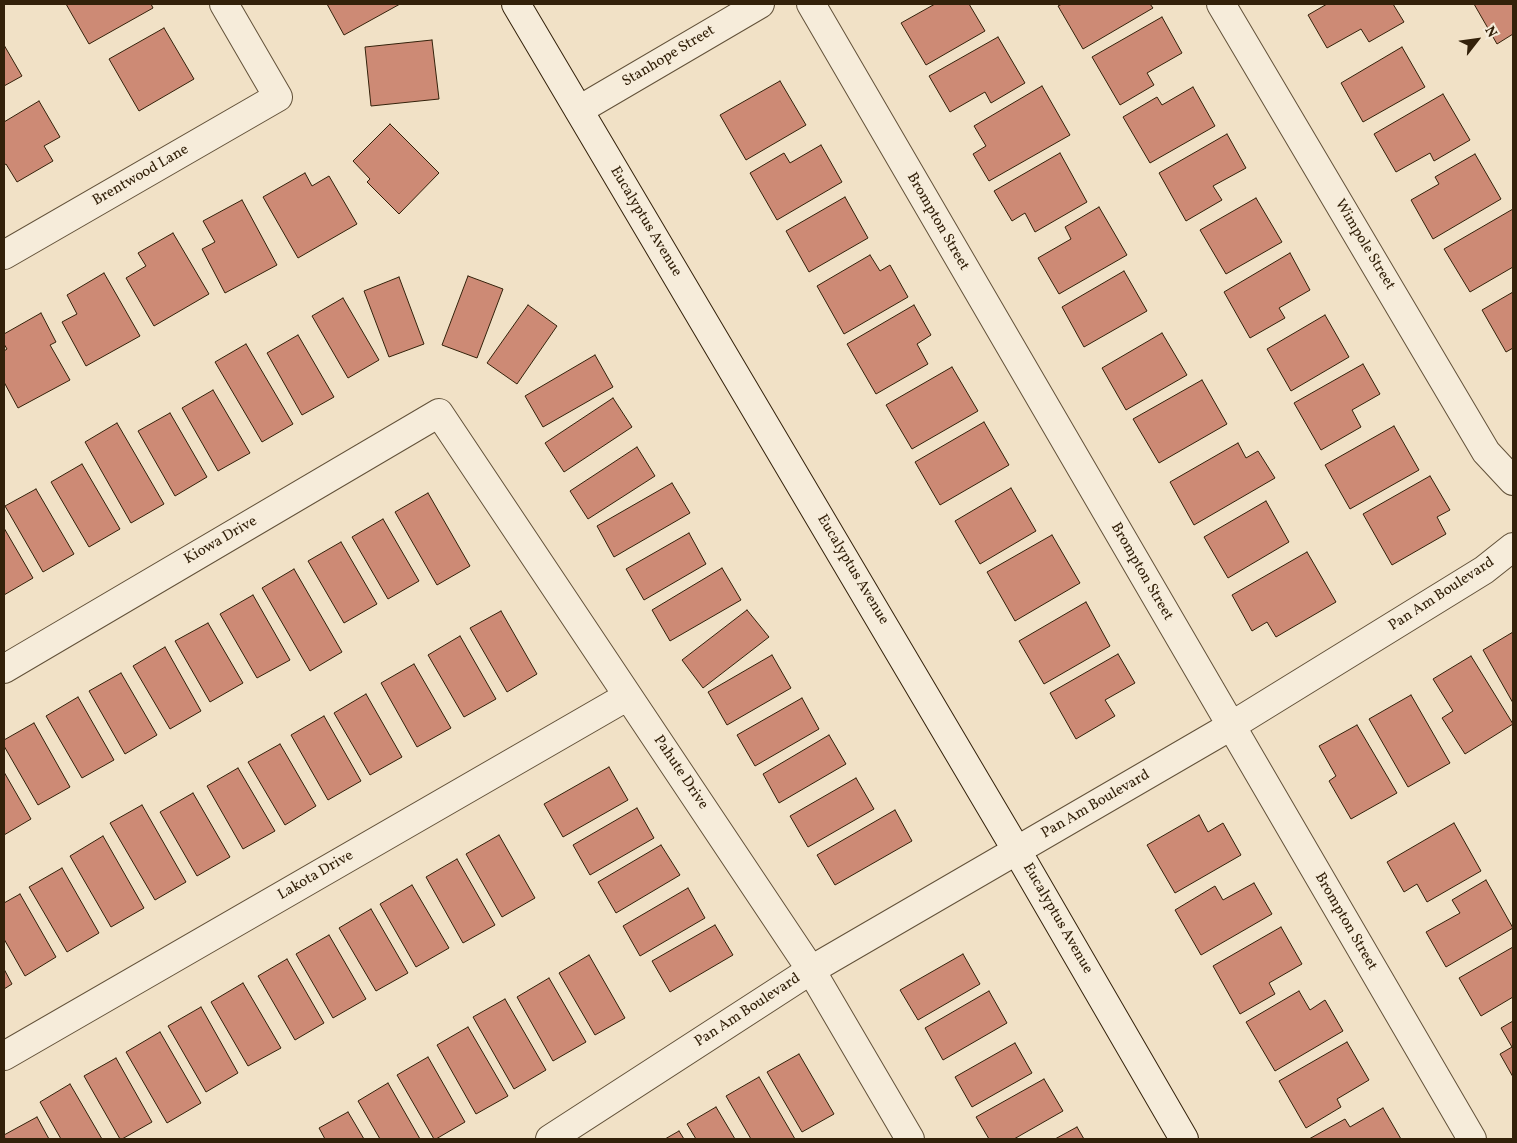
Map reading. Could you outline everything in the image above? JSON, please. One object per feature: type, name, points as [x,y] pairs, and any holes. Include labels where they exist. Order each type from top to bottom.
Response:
[{"type":"street","name":"Brentwood Lane","points":[[4,255],[278,97],[224,4]]},
{"type":"street","name":"Eucalyptus Avenue","points":[[516,4],[1018,851],[1184,1139]]},
{"type":"street","name":"Stanhope Street","points":[[579,110],[760,4]]},
{"type":"street","name":"Brompton Street","points":[[811,4],[1472,1139]]},
{"type":"street","name":"Wimpole Street","points":[[1221,4],[1486,452],[1513,481]]},
{"type":"street","name":"Kiowa Drive","points":[[4,669],[439,414]]},
{"type":"street","name":"Pahute Drive","points":[[439,414],[811,970],[910,1139]]},
{"type":"street","name":"Pan Am Boulevard","points":[[550,1139],[811,970],[1230,726],[1484,570],[1513,547]]},
{"type":"street","name":"Lakota Drive","points":[[4,1056],[628,696]]},
{"type":"building","points":[[66,4],[151,4],[153,8],[89,44]]},
{"type":"building","points":[[327,4],[400,4],[344,35]]},
{"type":"building","points":[[935,4],[969,4],[985,31],[926,65],[901,23]]},
{"type":"building","points":[[1062,4],[1150,4],[1153,8],[1083,49],[1058,6]]},
{"type":"building","points":[[1327,4],[1393,4],[1404,22],[1369,42],[1361,29],[1327,48],[1308,15]]},
{"type":"building","points":[[1474,4],[1513,4],[1513,34],[1497,44]]},
{"type":"building","points":[[1162,17],[1182,53],[1147,73],[1154,85],[1120,105],[1092,57]]},
{"type":"building","points":[[164,28],[194,79],[139,111],[109,59]]},
{"type":"building","points":[[998,37],[1025,83],[991,103],[985,92],[950,112],[929,76]]},
{"type":"building","points":[[432,40],[439,99],[371,106],[365,47]]},
{"type":"building","points":[[4,45],[22,76],[4,86]]},
{"type":"building","points":[[1402,47],[1425,87],[1363,122],[1341,83]]},
{"type":"building","points":[[780,81],[806,125],[746,160],[720,115]]},
{"type":"building","points":[[1042,86],[1070,135],[989,181],[973,154],[986,146],[974,126]]},
{"type":"building","points":[[1193,87],[1215,126],[1150,163],[1123,117],[1157,97],[1162,105]]},
{"type":"building","points":[[1443,94],[1470,140],[1434,161],[1430,153],[1396,172],[1374,134]]},
{"type":"building","points":[[39,101],[60,137],[44,146],[53,161],[17,182],[6,164],[4,165],[4,122]]},
{"type":"building","points":[[390,124],[439,173],[399,214],[367,182],[370,179],[353,161]]},
{"type":"building","points":[[1227,134],[1246,168],[1213,186],[1222,200],[1186,221],[1159,173]]},
{"type":"building","points":[[821,145],[842,182],[777,220],[750,173],[784,153],[790,163]]},
{"type":"building","points":[[1060,153],[1087,202],[1035,232],[1025,213],[1012,221],[994,191]]},
{"type":"building","points":[[1475,154],[1501,199],[1433,239],[1411,200],[1439,184],[1435,177]]},
{"type":"building","points":[[305,173],[312,186],[329,176],[357,224],[298,258],[263,197]]},
{"type":"building","points":[[845,197],[868,238],[809,272],[786,231]]},
{"type":"building","points":[[1256,198],[1282,242],[1226,274],[1200,230]]},
{"type":"building","points":[[242,200],[277,265],[225,293],[202,249],[215,242],[203,221]]},
{"type":"building","points":[[1099,207],[1127,255],[1059,294],[1038,258],[1071,239],[1065,227]]},
{"type":"building","points":[[1513,209],[1513,267],[1470,292],[1444,249]]},
{"type":"building","points":[[173,233],[209,294],[154,326],[126,278],[146,266],[138,253]]},
{"type":"building","points":[[1290,253],[1310,290],[1279,308],[1285,318],[1250,338],[1224,292]]},
{"type":"building","points":[[870,255],[880,271],[890,265],[908,297],[844,334],[817,286]]},
{"type":"building","points":[[1124,271],[1147,311],[1084,347],[1062,307]]},
{"type":"building","points":[[104,273],[140,336],[86,366],[62,322],[77,314],[67,295]]},
{"type":"building","points":[[468,276],[503,289],[477,358],[442,345]]},
{"type":"building","points":[[399,277],[424,344],[389,357],[364,291]]},
{"type":"building","points":[[1513,292],[1513,348],[1506,352],[1482,310]]},
{"type":"building","points":[[343,298],[379,360],[348,378],[312,316]]},
{"type":"building","points":[[528,305],[557,326],[517,384],[487,363]]},
{"type":"building","points":[[914,305],[931,335],[917,344],[928,364],[876,394],[847,344]]},
{"type":"building","points":[[41,313],[56,342],[50,345],[70,380],[18,408],[4,382],[4,351],[7,349],[4,344],[4,334]]},
{"type":"building","points":[[1325,315],[1349,357],[1291,391],[1267,349]]},
{"type":"building","points":[[1162,333],[1187,375],[1126,410],[1102,368]]},
{"type":"building","points":[[298,335],[334,397],[302,415],[267,353]]},
{"type":"building","points":[[246,344],[293,424],[262,442],[215,362]]},
{"type":"building","points":[[595,355],[613,387],[543,427],[525,396]]},
{"type":"building","points":[[1363,364],[1380,394],[1352,410],[1361,427],[1321,450],[1294,403]]},
{"type":"building","points":[[952,367],[978,411],[912,449],[886,405]]},
{"type":"building","points":[[1202,380],[1227,424],[1159,463],[1133,419]]},
{"type":"building","points":[[213,390],[250,453],[218,471],[182,408]]},
{"type":"building","points":[[613,398],[632,427],[564,472],[545,443]]},
{"type":"building","points":[[170,413],[207,477],[175,496],[138,431]]},
{"type":"building","points":[[984,422],[1009,465],[940,505],[915,462]]},
{"type":"building","points":[[117,423],[164,504],[131,523],[85,442]]},
{"type":"building","points":[[1394,426],[1419,470],[1350,509],[1325,465]]},
{"type":"building","points":[[1238,443],[1246,458],[1258,451],[1275,478],[1194,525],[1170,482]]},
{"type":"building","points":[[637,447],[655,476],[588,519],[570,491]]},
{"type":"building","points":[[82,464],[120,529],[89,547],[51,482]]},
{"type":"building","points":[[1430,476],[1450,510],[1437,517],[1446,534],[1392,565],[1363,514]]},
{"type":"building","points":[[672,483],[690,513],[614,557],[597,526]]},
{"type":"building","points":[[1011,488],[1036,531],[980,564],[955,521]]},
{"type":"building","points":[[36,489],[74,554],[43,572],[5,506]]},
{"type":"building","points":[[428,493],[470,566],[437,585],[395,512]]},
{"type":"building","points":[[1266,501],[1289,542],[1228,578],[1204,537]]},
{"type":"building","points":[[383,519],[419,581],[388,599],[352,537]]},
{"type":"building","points":[[4,528],[33,578],[4,595]]},
{"type":"building","points":[[689,533],[706,564],[644,600],[626,569]]},
{"type":"building","points":[[1052,535],[1080,583],[1015,621],[987,572]]},
{"type":"building","points":[[341,542],[377,604],[344,623],[308,561]]},
{"type":"building","points":[[1307,552],[1336,602],[1276,637],[1267,622],[1252,631],[1232,595]]},
{"type":"building","points":[[722,568],[741,600],[670,641],[652,610]]},
{"type":"building","points":[[294,569],[342,652],[310,671],[262,588]]},
{"type":"building","points":[[253,595],[290,660],[257,678],[220,614]]},
{"type":"building","points":[[1086,602],[1110,646],[1044,684],[1019,641]]},
{"type":"building","points":[[747,610],[769,637],[703,688],[682,660]]},
{"type":"building","points":[[501,611],[537,674],[507,692],[470,628]]},
{"type":"building","points":[[208,623],[243,683],[210,702],[175,641]]},
{"type":"building","points":[[1513,632],[1513,703],[1483,650]]},
{"type":"building","points":[[460,636],[496,699],[464,717],[428,655]]},
{"type":"building","points":[[165,647],[201,711],[170,729],[133,666]]},
{"type":"building","points":[[1118,654],[1135,683],[1105,700],[1115,716],[1076,739],[1050,693]]},
{"type":"building","points":[[772,655],[791,688],[727,725],[708,692]]},
{"type":"building","points":[[1471,656],[1513,724],[1465,754],[1442,718],[1453,711],[1433,679]]},
{"type":"building","points":[[414,664],[451,728],[417,747],[381,683]]},
{"type":"building","points":[[121,673],[157,735],[125,754],[89,691]]},
{"type":"building","points":[[366,694],[402,757],[370,775],[334,713]]},
{"type":"building","points":[[1411,695],[1450,763],[1408,787],[1369,719]]},
{"type":"building","points":[[78,697],[114,760],[82,778],[46,716]]},
{"type":"building","points":[[802,698],[819,729],[755,766],[737,735]]},
{"type":"building","points":[[324,716],[361,781],[328,800],[291,735]]},
{"type":"building","points":[[34,723],[70,787],[38,805],[4,746],[4,740]]},
{"type":"building","points":[[1357,725],[1397,793],[1351,819],[1329,781],[1336,776],[1319,746]]},
{"type":"building","points":[[829,735],[846,764],[779,803],[763,774]]},
{"type":"building","points":[[280,744],[316,806],[285,825],[248,762]]},
{"type":"building","points":[[609,767],[628,800],[563,837],[544,804]]},
{"type":"building","points":[[238,768],[275,831],[243,849],[207,786]]},
{"type":"building","points":[[4,772],[31,819],[4,835]]},
{"type":"building","points":[[856,778],[874,809],[808,847],[790,816]]},
{"type":"building","points":[[193,793],[230,857],[197,876],[160,812]]},
{"type":"building","points":[[142,805],[186,882],[155,900],[110,823]]},
{"type":"building","points":[[637,808],[654,838],[590,875],[573,845]]},
{"type":"building","points":[[895,810],[912,841],[835,885],[817,855]]},
{"type":"building","points":[[1199,815],[1208,832],[1223,823],[1241,855],[1175,893],[1147,845]]},
{"type":"building","points":[[1454,823],[1481,871],[1427,902],[1417,884],[1404,892],[1387,862]]},
{"type":"building","points":[[499,835],[535,898],[502,917],[466,854]]},
{"type":"building","points":[[103,836],[144,908],[111,927],[70,856]]},
{"type":"building","points":[[661,845],[680,875],[616,913],[598,882]]},
{"type":"building","points":[[457,859],[495,925],[463,943],[426,877]]},
{"type":"building","points":[[62,868],[99,933],[67,952],[29,887]]},
{"type":"building","points":[[1486,880],[1513,928],[1446,967],[1426,932],[1460,913],[1452,900]]},
{"type":"building","points":[[1254,883],[1272,914],[1201,955],[1175,910],[1215,886],[1223,900]]},
{"type":"building","points":[[412,885],[449,948],[416,967],[380,904]]},
{"type":"building","points":[[688,888],[705,918],[640,956],[623,926]]},
{"type":"building","points":[[20,894],[56,957],[25,976],[4,939],[4,903]]},
{"type":"building","points":[[371,909],[408,973],[376,991],[339,928]]},
{"type":"building","points":[[715,925],[733,955],[670,992],[652,961]]},
{"type":"building","points":[[1281,927],[1302,964],[1269,983],[1275,994],[1240,1014],[1213,966]]},
{"type":"building","points":[[329,935],[366,999],[333,1018],[296,954]]},
{"type":"building","points":[[1513,947],[1513,997],[1481,1016],[1459,978]]},
{"type":"building","points":[[963,954],[980,984],[918,1020],[900,990]]},
{"type":"building","points":[[589,955],[625,1018],[595,1035],[559,973]]},
{"type":"building","points":[[287,959],[324,1023],[295,1040],[258,976]]},
{"type":"building","points":[[4,969],[12,984],[4,989]]},
{"type":"building","points":[[549,978],[586,1042],[553,1061],[517,997]]},
{"type":"building","points":[[243,983],[281,1048],[248,1066],[211,1002]]},
{"type":"building","points":[[989,991],[1007,1023],[943,1060],[925,1028]]},
{"type":"building","points":[[1299,991],[1310,1010],[1325,1000],[1343,1031],[1275,1071],[1246,1022]]},
{"type":"building","points":[[505,999],[546,1070],[514,1089],[473,1017]]},
{"type":"building","points":[[201,1007],[238,1073],[206,1092],[168,1026]]},
{"type":"building","points":[[1513,1021],[1513,1077],[1500,1054],[1512,1047],[1501,1028]]},
{"type":"building","points":[[468,1027],[508,1096],[476,1114],[437,1045]]},
{"type":"building","points":[[160,1032],[201,1103],[167,1123],[126,1052]]},
{"type":"building","points":[[1347,1042],[1369,1080],[1337,1099],[1341,1107],[1306,1128],[1279,1081]]},
{"type":"building","points":[[1015,1043],[1032,1073],[972,1107],[955,1077]]},
{"type":"building","points":[[799,1054],[834,1114],[802,1132],[767,1072]]},
{"type":"building","points":[[428,1057],[465,1122],[436,1139],[434,1139],[397,1075]]},
{"type":"building","points":[[116,1058],[152,1122],[122,1139],[120,1139],[84,1076]]},
{"type":"building","points":[[759,1077],[795,1139],[751,1139],[726,1096]]},
{"type":"building","points":[[1044,1079],[1063,1111],[1014,1139],[989,1139],[976,1117]]},
{"type":"building","points":[[388,1083],[420,1139],[380,1139],[358,1101]]},
{"type":"building","points":[[70,1084],[102,1139],[61,1139],[40,1102]]},
{"type":"building","points":[[716,1107],[735,1139],[696,1139],[687,1124]]},
{"type":"building","points":[[1383,1108],[1401,1139],[1309,1139],[1345,1119],[1350,1127]]},
{"type":"building","points":[[348,1112],[364,1139],[325,1139],[319,1128]]},
{"type":"building","points":[[37,1117],[49,1139],[5,1139],[4,1135]]},
{"type":"building","points":[[1077,1127],[1084,1139],[1055,1139]]},
{"type":"building","points":[[679,1131],[684,1139],[665,1139]]}]
